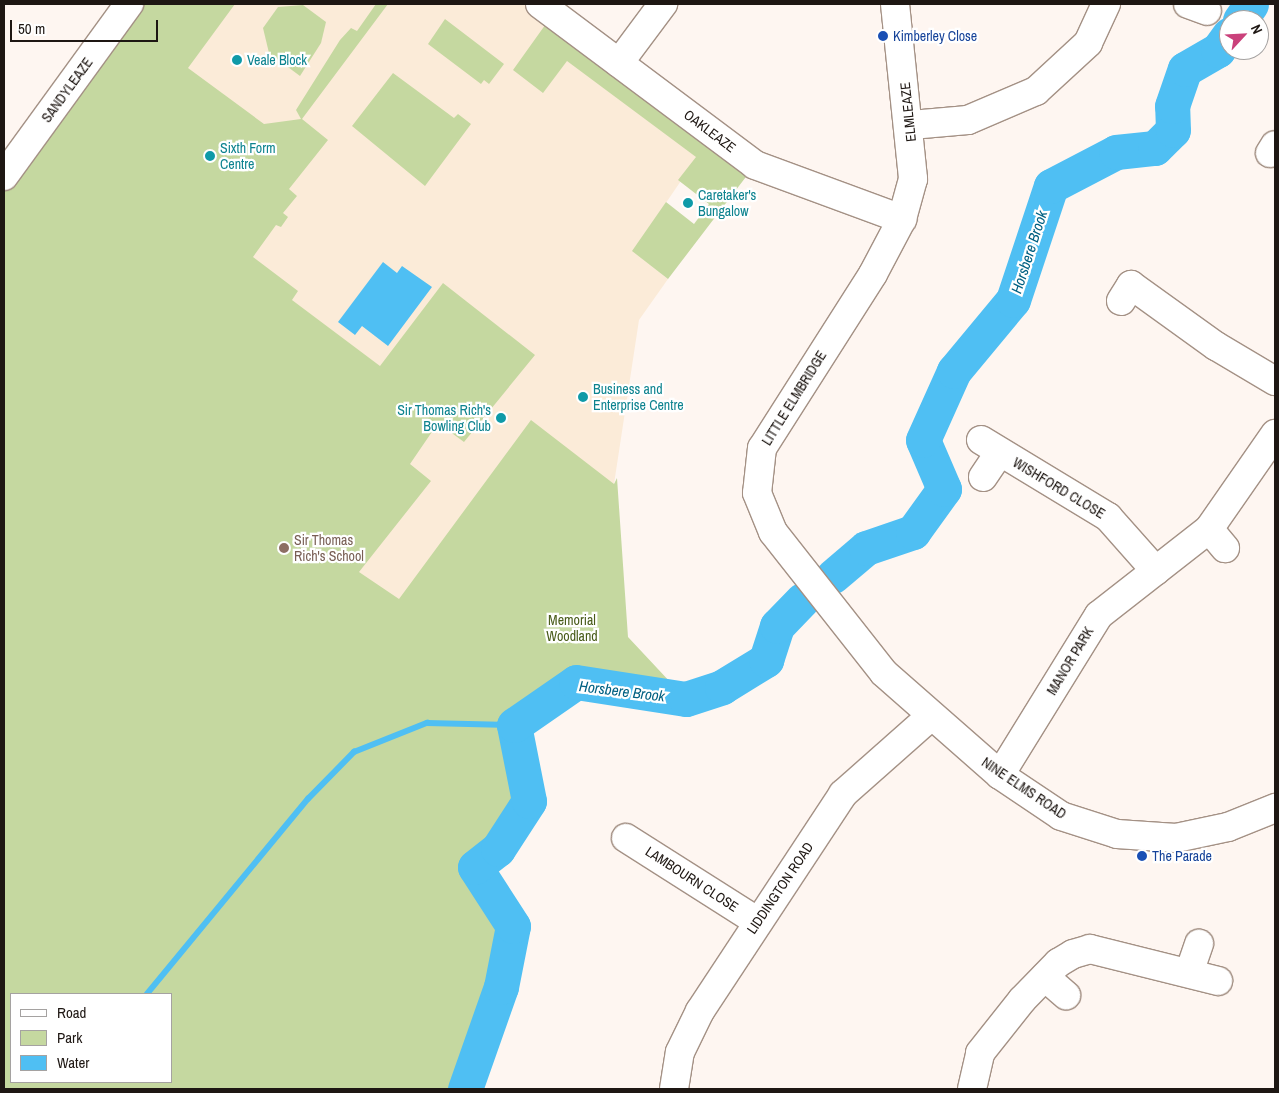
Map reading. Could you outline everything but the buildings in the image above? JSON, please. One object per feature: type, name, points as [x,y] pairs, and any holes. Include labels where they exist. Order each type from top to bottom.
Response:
[{"type":"street","name":"SANDYLEAZE","points":[[4,176],[129,4]]},
{"type":"street","name":"OAKLEAZE","points":[[540,4],[755,165],[902,219]]},
{"type":"street","points":[[619,63],[663,4]]},
{"type":"street","name":"ELMLEAZE","points":[[895,4],[911,125],[913,179],[902,219]]},
{"type":"street","points":[[911,125],[968,120],[1036,91],[1088,43],[1106,4]]},
{"type":"street","name":"LITTLE ELMBRIDGE","points":[[902,219],[873,274],[762,448],[757,493],[773,532],[794,560],[884,673],[930,717]]},
{"type":"street","points":[[1131,285],[1216,346],[1275,382]]},
{"type":"street","name":"MANOR PARK","points":[[1000,775],[1099,615],[1156,571],[1217,538],[1275,434]]},
{"type":"street","name":"WISHFORD CLOSE","points":[[983,477],[990,446],[1108,517],[1156,571]]},
{"type":"street","name":"NINE ELMS ROAD","points":[[930,717],[1000,775],[1061,816],[1117,834],[1176,838],[1228,828],[1275,808]]},
{"type":"street","name":"LIDDINGTON ROAD","points":[[674,1089],[680,1052],[700,1011],[757,921],[843,794],[930,717]]},
{"type":"street","name":"LAMBOURN CLOSE","points":[[625,839],[757,921]]},
{"type":"street","points":[[1189,973],[1198,944]]},
{"type":"street","points":[[972,1089],[980,1053],[1058,962],[1090,950],[1218,981]]},
{"type":"street","points":[[1045,977],[1066,995]]},
{"type":"shaded area","name":"Sir Thomas Rich's School","points":[[129,4],[540,4],[713,134],[633,251],[668,279],[639,320],[614,484],[11,993]]},
{"type":"green space","name":"Sir Thomas Rich's School","points":[[129,4],[235,4],[188,68],[264,124],[301,119],[296,110],[340,40],[351,28],[357,31],[376,4],[388,4],[302,119],[328,140],[289,189],[297,196],[283,213],[288,217],[281,227],[276,225],[253,257],[298,291],[292,300],[380,366],[443,283],[535,355],[464,442],[438,423],[410,464],[431,481],[359,572],[399,599],[531,420],[614,484],[617,478],[628,637],[686,699],[576,682],[514,725],[529,801],[498,849],[475,867],[513,926],[501,987],[465,1089],[4,1089],[4,176]]},
{"type":"green space","points":[[303,5],[326,22],[321,43],[300,76],[269,53],[263,28],[278,7]]},
{"type":"green space","points":[[553,14],[755,165],[668,279],[632,251],[666,202],[694,224],[709,204],[678,180],[696,157],[567,61],[543,93],[513,70]]},
{"type":"green space","points":[[445,19],[504,64],[489,84],[484,80],[481,84],[428,44]]},
{"type":"green space","points":[[393,73],[454,118],[458,114],[471,124],[425,186],[352,126]]},
{"type":"water","points":[[383,262],[397,273],[402,266],[432,287],[388,346],[362,326],[355,335],[338,322]]},
{"type":"waterway","name":"Horsbere Brook","points":[[1247,10],[1251,4]]},
{"type":"waterway","name":"Horsbere Brook","points":[[833,576],[866,548],[913,532],[944,489],[923,440],[954,371],[1013,300],[1051,186],[1116,152],[1155,148],[1173,130],[1172,106],[1185,69],[1219,49]]},
{"type":"waterway","name":"Horsbere Brook","points":[[465,1089],[501,987],[513,926],[475,867],[498,849],[529,801],[514,725],[576,682],[686,699],[722,687],[766,660],[777,626],[802,600]]},
{"type":"waterway","points":[[148,993],[308,799],[354,752],[427,723],[514,725]]},
{"type":"place","name":"Kimberley Close","points":[[883,36]]},
{"type":"place","name":"Veale Block","points":[[237,60]]},
{"type":"place","name":"Sixth Form Centre","points":[[210,156]]},
{"type":"place","name":"Caretaker's Bungalow","points":[[688,203]]},
{"type":"place","name":"Business and Enterprise Centre","points":[[583,397]]},
{"type":"place","name":"Sir Thomas Rich's Bowling Club","points":[[501,418]]},
{"type":"place","name":"Sir Thomas Rich's School","points":[[284,548]]},
{"type":"place","name":"The Parade","points":[[1142,856]]},
{"type":"park label","name":"Memorial Woodland","points":[[572,628]]}]
